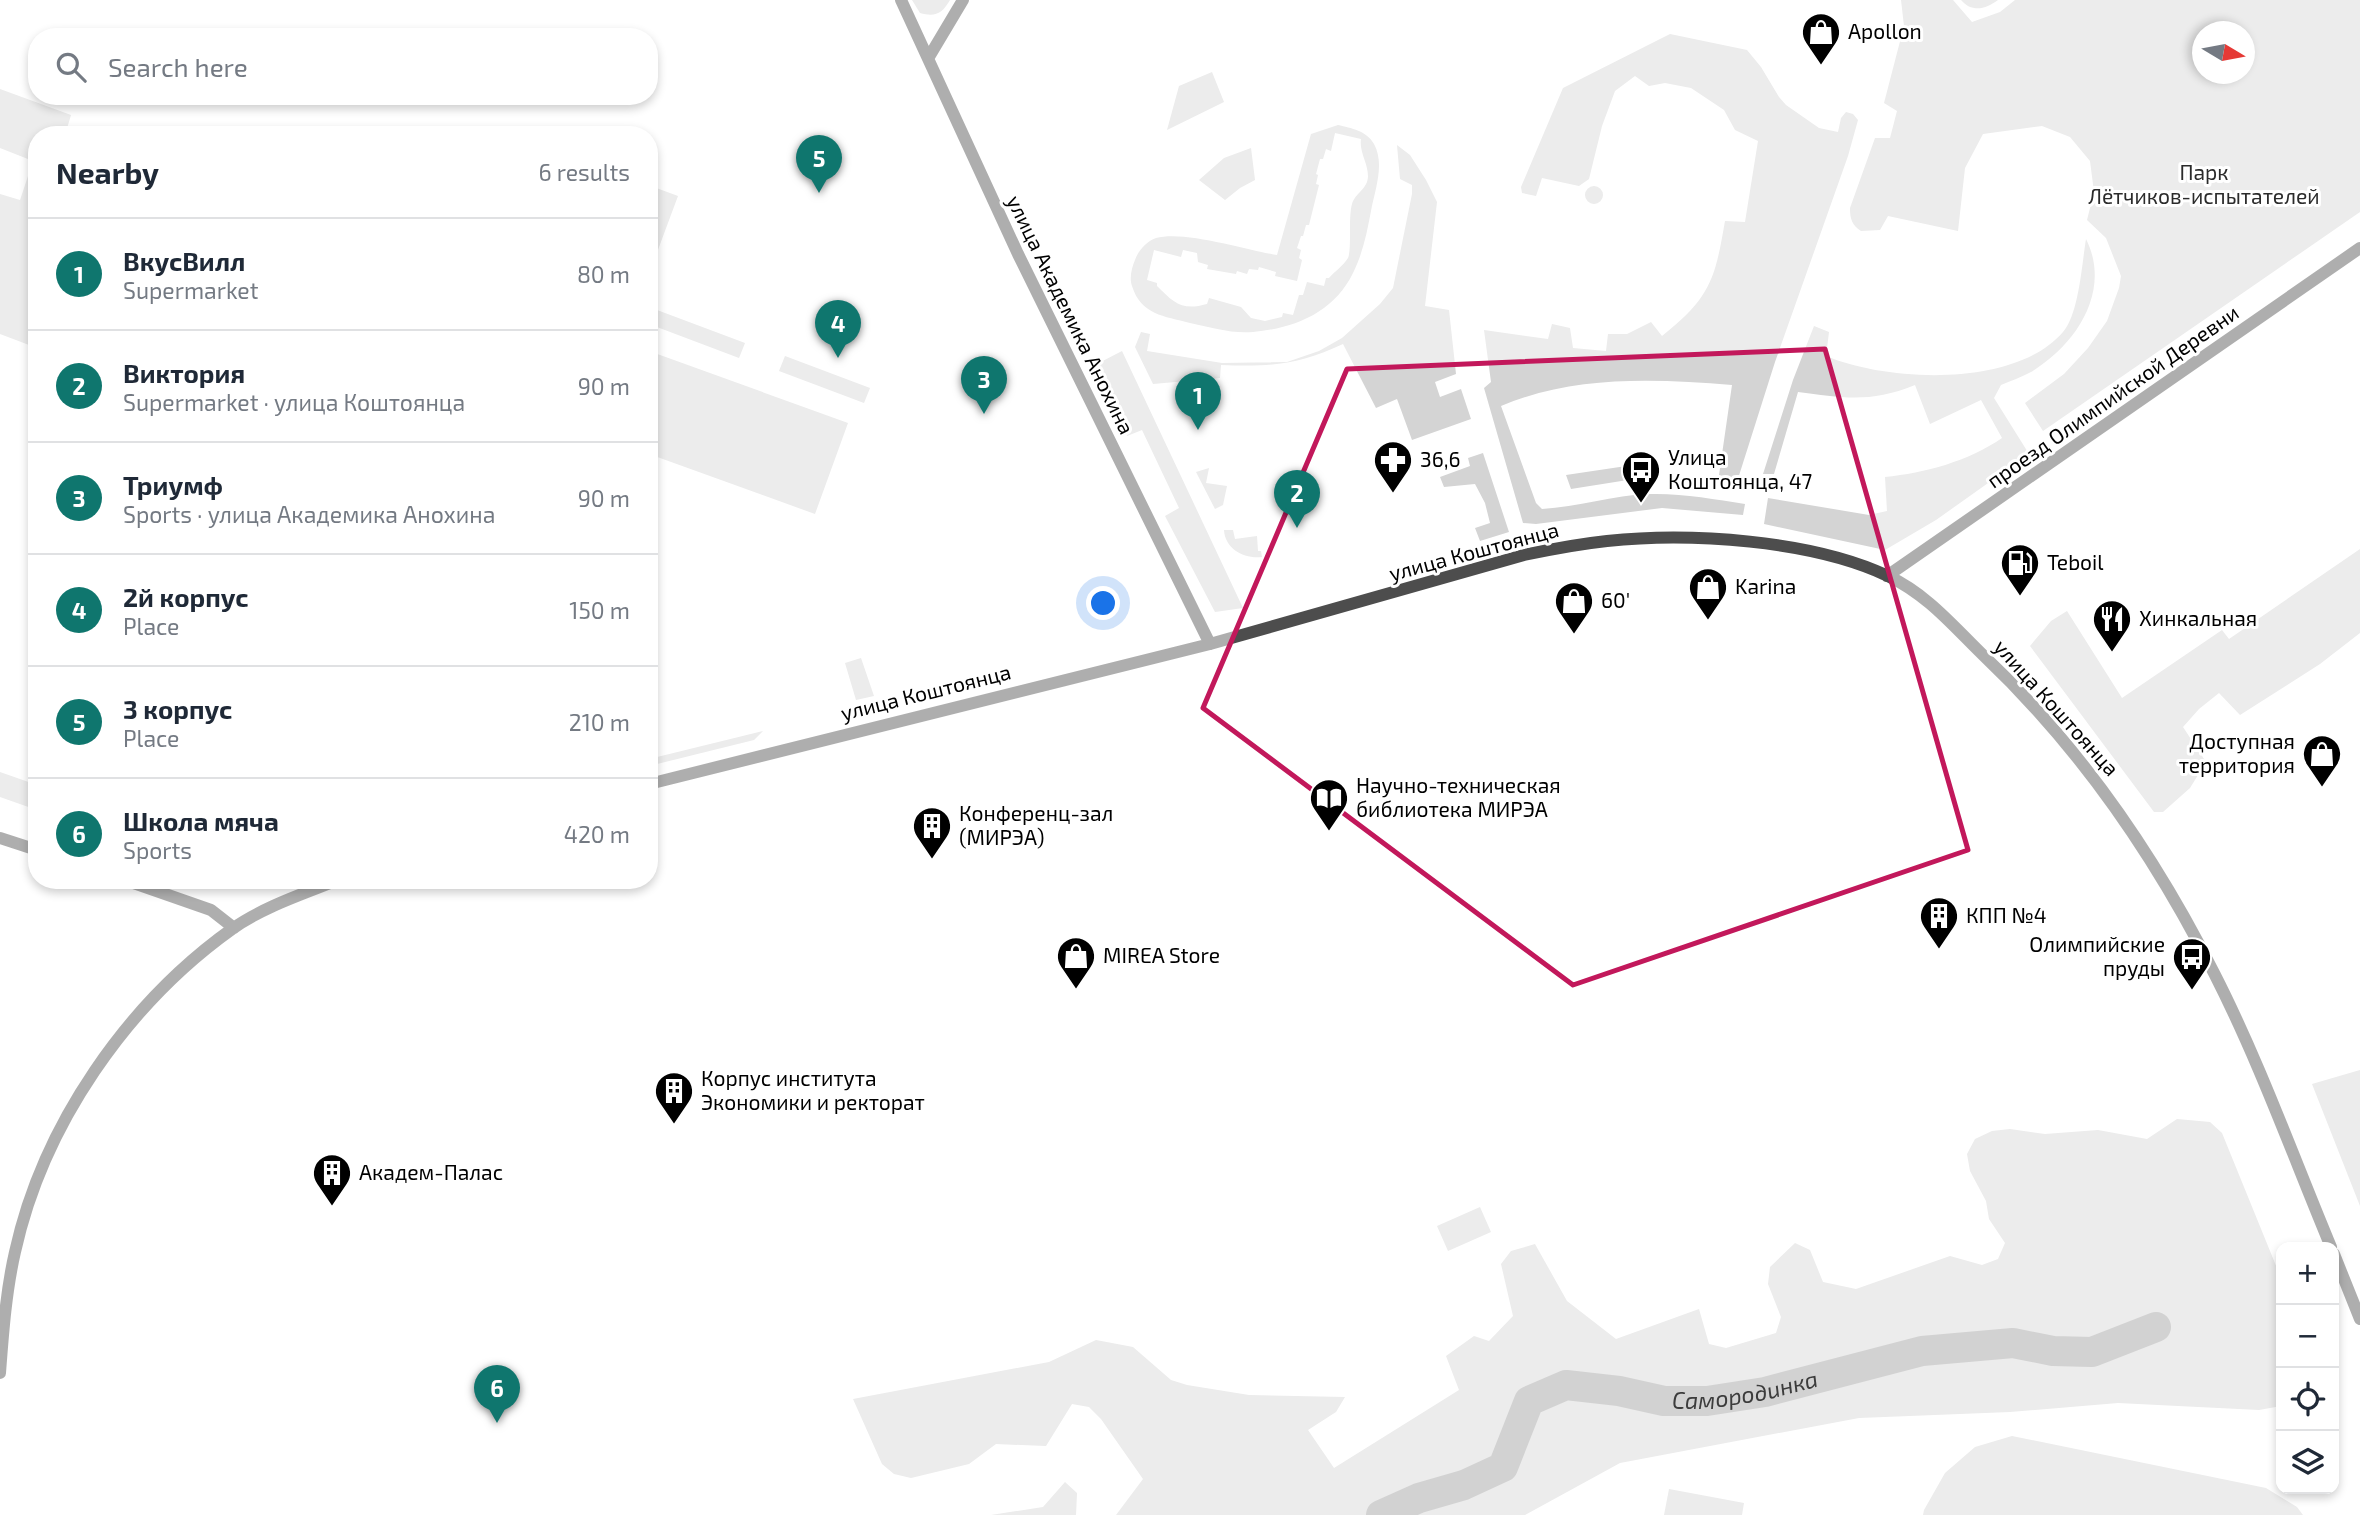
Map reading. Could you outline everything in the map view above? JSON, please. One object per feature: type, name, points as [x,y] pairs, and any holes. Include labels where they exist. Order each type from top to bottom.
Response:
[{"type":"street","name":"улица Академика Анохина","points":[[901,0],[1018,254],[1210,644]]},
{"type":"street","points":[[929,57],[963,0]]},
{"type":"street","name":"проезд Олимпийской Деревни","points":[[1887,576],[2360,248]]},
{"type":"street","name":"улица Коштоянца","points":[[658,781],[1210,644],[1524,555],[1607,541],[1693,538],[1759,544],[1841,560],[1887,576],[1925,597],[2015,685],[2113,803],[2149,858],[2213,970],[2329,1242]]},
{"type":"street","points":[[0,838],[28,847]]},
{"type":"street","points":[[151,889],[211,910],[234,928]]},
{"type":"street","points":[[0,1373],[1,1346],[15,1253],[34,1189],[78,1093],[109,1050],[155,997],[234,928],[315,889]]},
{"type":"street","points":[[2339,1266],[2360,1319]]},
{"type":"highlighted area","points":[[1825,349],[1968,850],[1573,985],[1203,708],[1347,369]]},
{"type":"green space","points":[[912,0],[950,0],[941,11],[930,15],[920,13]]},
{"type":"green space","name":"Парк Лётчиков-испытателей","points":[[1901,0],[1953,0],[1972,22],[2000,12],[2015,0],[2360,0],[2360,212],[2043,431],[2025,403],[2064,374],[2088,348],[2107,321],[2119,288],[2121,276],[2106,238],[2087,220],[2094,192],[2090,161],[2070,137],[2042,126],[1983,134],[1965,168],[1958,231],[1888,216],[1880,230],[1861,231],[1852,221],[1850,208],[1875,138],[1890,138],[1897,111],[1884,103],[1904,26]]},
{"type":"green space","points":[[1961,0],[1998,0],[1989,6],[1974,8]]},
{"type":"green space","points":[[1670,34],[1747,50],[1786,105],[1819,128],[1838,132],[1841,118],[1846,112],[1853,114],[1858,120],[1736,485],[1718,482],[1732,385],[1673,381],[1586,384],[1529,396],[1501,406],[1536,503],[1542,509],[1622,496],[1661,494],[1745,504],[1743,515],[1662,508],[1536,524],[1523,523],[1484,388],[1491,382],[1484,330],[1548,339],[1552,324],[1570,328],[1573,348],[1606,351],[1608,334],[1627,334],[1651,322],[1662,336],[1691,310],[1708,286],[1718,259],[1725,221],[1745,222],[1758,141],[1735,130],[1724,110],[1691,88],[1665,83],[1649,86],[1635,76],[1615,91],[1602,126],[1589,179],[1579,186],[1542,178],[1536,196],[1522,193],[1521,187],[1563,88]]},
{"type":"green space","points":[[1212,72],[1224,102],[1167,130],[1179,86]]},
{"type":"green space","points":[[0,89],[28,99],[28,105],[44,105],[71,115],[68,126],[28,126],[28,159],[0,148]]},
{"type":"green space","points":[[1338,125],[1358,131],[1374,144],[1379,160],[1377,186],[1362,250],[1353,273],[1335,298],[1312,316],[1299,322],[1269,330],[1245,332],[1221,330],[1171,318],[1147,309],[1136,296],[1132,286],[1132,269],[1141,250],[1156,238],[1168,236],[1198,239],[1277,255],[1311,134]],"holes":[[[1335,133],[1361,139],[1368,176],[1366,184],[1352,204],[1348,258],[1326,278],[1324,286],[1307,282],[1303,295],[1299,295],[1293,315],[1283,313],[1282,317],[1265,321],[1251,318],[1241,307],[1209,298],[1207,304],[1185,306],[1168,297],[1157,283],[1147,280],[1154,250],[1181,257],[1183,250],[1197,253],[1198,262],[1208,265],[1207,269],[1247,274],[1249,269],[1258,270],[1259,267],[1276,272],[1275,276],[1297,281],[1302,260],[1299,258],[1301,250],[1297,248],[1306,225],[1309,225],[1319,185],[1316,184],[1316,174],[1320,159],[1323,159],[1326,149],[1331,151]]]},
{"type":"green space","points":[[1397,145],[1410,155],[1437,202],[1425,306],[1449,310],[1456,374],[1435,382],[1440,397],[1461,389],[1471,419],[1412,440],[1397,399],[1376,408],[1343,344],[1284,363],[1221,365],[1220,378],[1153,384],[1135,347],[1141,332],[1150,334],[1147,351],[1222,363],[1287,362],[1319,351],[1342,338],[1380,304],[1393,288],[1412,194],[1412,185],[1400,179]]},
{"type":"green space","points":[[1251,148],[1255,180],[1225,200],[1199,180],[1224,158]]},
{"type":"green space","points":[[28,176],[28,345],[0,334],[0,194],[20,200]]},
{"type":"green space","points":[[1594,186],[1600,189],[1603,195],[1600,201],[1594,204],[1588,201],[1585,195],[1588,189]]},
{"type":"green space","points":[[658,189],[678,196],[658,250]]},
{"type":"green space","points":[[2086,239],[2093,259],[2095,278],[2085,315],[2075,332],[2047,361],[2031,372],[2001,385],[1994,398],[2029,454],[1936,520],[1885,550],[1764,524],[1768,498],[1869,515],[1887,511],[1885,477],[1946,465],[2002,438],[1981,400],[1930,424],[1915,385],[1884,395],[1857,398],[1798,392],[1774,474],[1763,474],[1793,380],[1814,326],[1829,332],[1826,356],[1882,371],[1950,375],[1983,371],[2014,363],[2042,350],[2063,332],[2068,324],[2079,288]]},
{"type":"green space","points":[[658,310],[745,343],[739,358],[658,327]]},
{"type":"green space","points":[[1122,351],[1243,608],[1215,612],[1165,516],[1179,508],[1142,430],[1127,436],[1093,366]]},
{"type":"green space","points":[[658,354],[848,423],[815,514],[658,457]]},
{"type":"green space","points":[[785,356],[870,388],[864,403],[779,371]]},
{"type":"green space","points":[[1483,453],[1509,532],[1480,541],[1475,528],[1490,523],[1485,503],[1475,484],[1444,487],[1440,477],[1470,466],[1468,458]]},
{"type":"green space","points":[[1633,465],[1634,479],[1571,489],[1566,475]]},
{"type":"green space","points":[[1209,468],[1206,483],[1227,486],[1223,505],[1215,509],[1196,472]]},
{"type":"green space","points":[[1224,530],[1233,530],[1235,539],[1257,536],[1258,551],[1261,551],[1262,557],[1237,551],[1228,543]]},
{"type":"green space","points":[[2360,549],[2360,633],[2320,664],[2240,715],[2219,693],[2199,709],[2183,727],[2206,762],[2190,788],[2163,812],[2154,812],[2030,646],[2051,621],[2067,611],[2122,698],[2222,630],[2229,639]]},
{"type":"green space","points":[[861,658],[874,696],[856,700],[845,663]]},
{"type":"green space","points":[[763,731],[754,740],[658,764],[658,757]]},
{"type":"green space","points":[[0,772],[28,782],[28,807],[0,797]]},
{"type":"green space","points":[[2360,1070],[2360,1206],[2312,1084]]},
{"type":"green space","points":[[2177,1119],[2210,1122],[2222,1133],[2276,1266],[2276,1407],[2259,1410],[2118,1403],[2010,1412],[1859,1418],[1620,1463],[1525,1515],[1116,1515],[1143,1479],[1101,1419],[1089,1407],[1072,1404],[1046,1446],[996,1444],[969,1464],[911,1478],[894,1474],[882,1464],[853,1399],[1049,1362],[1096,1340],[1133,1347],[1171,1380],[1187,1385],[1249,1395],[1345,1397],[1336,1412],[1308,1430],[1334,1468],[1459,1390],[1446,1356],[1474,1336],[1489,1341],[1513,1316],[1501,1264],[1511,1251],[1535,1244],[1567,1301],[1616,1339],[1699,1309],[1709,1344],[1726,1348],[1776,1333],[1781,1317],[1768,1284],[1770,1267],[1795,1243],[1810,1250],[1823,1282],[1856,1289],[1950,1256],[1982,1265],[1998,1259],[2005,1243],[1989,1219],[1986,1201],[1970,1171],[1967,1154],[1975,1139],[1992,1131],[2010,1129],[2045,1134],[2098,1130],[2147,1139]]},
{"type":"green space","points":[[1480,1207],[1491,1232],[1448,1251],[1437,1226]]},
{"type":"green space","points":[[2012,1436],[2266,1488],[2297,1507],[2303,1515],[1923,1515],[1945,1473],[1975,1447]]},
{"type":"green space","points":[[1065,1482],[1077,1493],[1076,1515],[991,1515],[1043,1507]]},
{"type":"green space","points":[[1669,1489],[1744,1503],[1742,1515],[1664,1515]]},
{"type":"waterway","name":"Самородинка","points":[[1381,1515],[1419,1498],[1464,1485],[1503,1467],[1529,1401],[1566,1385],[1619,1391],[1664,1401],[1707,1401],[1765,1392],[1922,1351],[2013,1343],[2053,1351],[2092,1352],[2156,1327]]},
{"type":"place","name":"Apollon","points":[[1821,66]]},
{"type":"place","name":"3 корпус","points":[[819,193]]},
{"type":"place","name":"2й корпус","points":[[838,358]]},
{"type":"place","name":"Триумф","points":[[984,414]]},
{"type":"place","name":"ВкусВилл","points":[[1198,430]]},
{"type":"place","name":"36,6","points":[[1393,494]]},
{"type":"place","name":"Улица Коштоянца, 47","points":[[1641,504]]},
{"type":"place","name":"Виктория","points":[[1297,528]]},
{"type":"place","name":"Teboil","points":[[2020,597]]},
{"type":"place","name":"Karina","points":[[1708,621]]},
{"type":"place","name":"60'","points":[[1574,635]]},
{"type":"place","name":"Хинкальная","points":[[2112,653]]},
{"type":"place","name":"Доступная территория","points":[[2322,788]]},
{"type":"place","name":"Научно-техническая библиотека МИРЭА","points":[[1329,832]]},
{"type":"place","name":"Конференц-зал (МИРЭА)","points":[[932,860]]},
{"type":"place","name":"КПП №4","points":[[1939,950]]},
{"type":"place","name":"MIREA Store","points":[[1076,990]]},
{"type":"place","name":"Олимпийские пруды","points":[[2192,991]]},
{"type":"place","name":"Корпус института Экономики и ректорат","points":[[674,1125]]},
{"type":"place","name":"Академ-Палас","points":[[332,1207]]},
{"type":"place","name":"Школа мяча","points":[[497,1423]]}]
